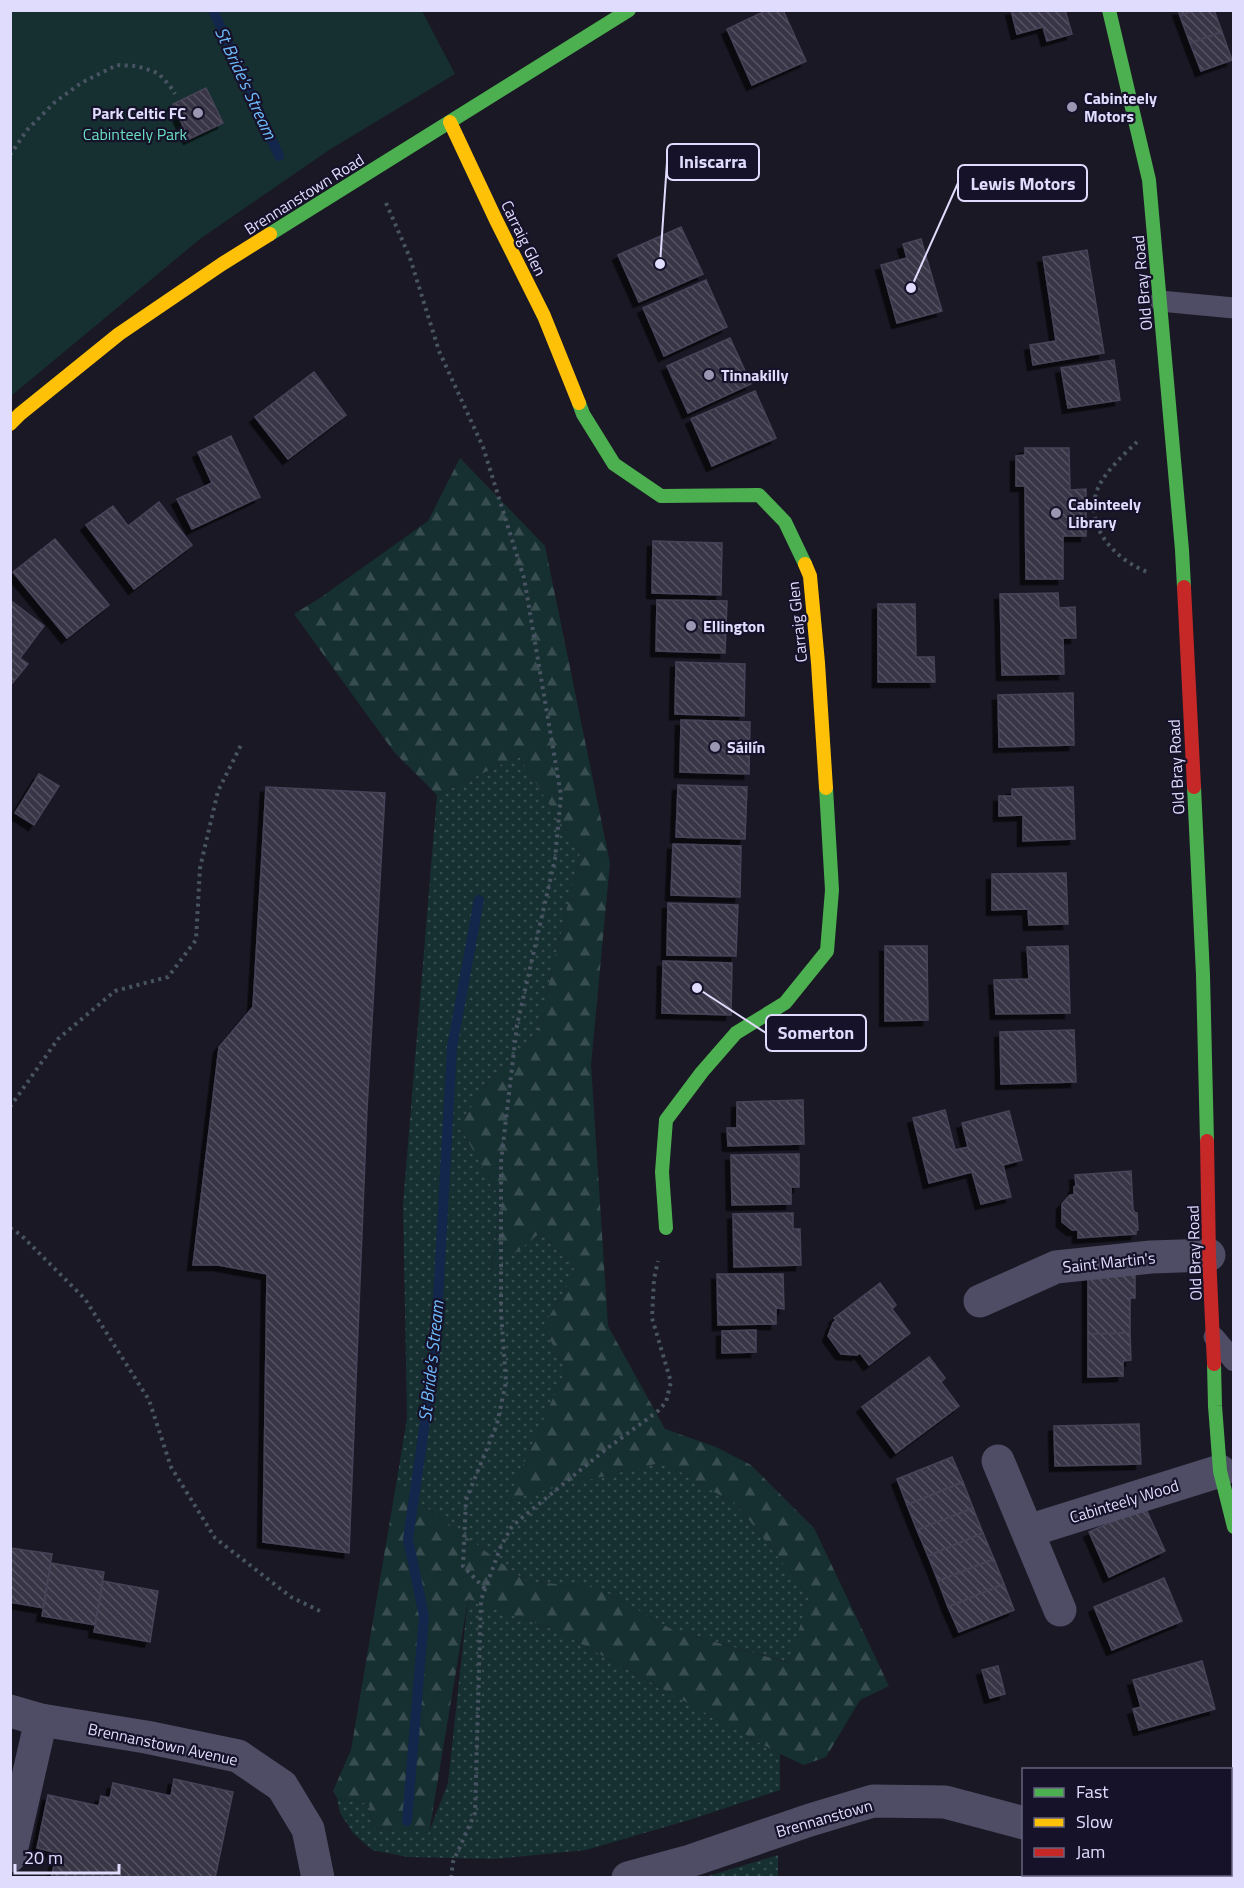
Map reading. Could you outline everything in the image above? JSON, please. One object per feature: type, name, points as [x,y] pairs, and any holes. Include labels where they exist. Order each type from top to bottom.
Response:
[{"type":"street","name":"Brennanstown Road","points":[[10,424],[119,334],[222,264],[629,10]]},
{"type":"street","name":"Old Bray Road","points":[[1109,10],[1149,180],[1171,428],[1183,577],[1203,975],[1209,1256],[1215,1406],[1233,1527]]},
{"type":"street","name":"Carraig Glen","points":[[450,122],[544,316],[583,414],[614,464],[661,496],[759,495],[785,522],[810,576],[818,663],[832,890],[827,951],[786,1003],[736,1033],[702,1072],[666,1120],[662,1172],[666,1228]]},
{"type":"street","name":"Saint Martin's","points":[[980,1301],[1056,1267],[1151,1257],[1209,1256]]},
{"type":"street","name":"Cabinteely Wood","points":[[1028,1531],[1224,1458]]},
{"type":"street","points":[[998,1461],[1060,1610]]},
{"type":"street","points":[[10,1856],[26,1716]]},
{"type":"street","name":"Brennanstown Avenue","points":[[26,1716],[238,1756],[282,1786],[308,1829],[318,1878]]},
{"type":"street","name":"Brennanstown","points":[[628,1878],[687,1862],[873,1801],[945,1802],[1022,1823]]},
{"type":"lane","points":[[1160,301],[1233,308]]},
{"type":"lane","points":[[1214,1337],[1233,1361]]},
{"type":"path","points":[[10,155],[27,130],[55,102],[81,82],[117,65],[137,66],[158,73],[175,94]]},
{"type":"path","points":[[382,193],[410,258],[439,351],[483,447],[524,578],[561,795],[555,859],[517,1025],[501,1162],[501,1312],[506,1382],[496,1424],[466,1500],[463,1566],[485,1588]]},
{"type":"path","points":[[1171,428],[1148,433],[1123,455],[1098,487],[1094,504],[1095,521],[1101,535],[1111,548],[1140,570],[1171,578],[1183,577]]},
{"type":"path","points":[[10,1107],[58,1039],[115,991],[168,977],[196,940],[200,868],[218,791],[241,745]]},
{"type":"path","points":[[10,1228],[21,1235],[85,1299],[149,1400],[171,1467],[215,1538],[291,1597],[322,1612]]},
{"type":"path","points":[[451,1878],[453,1862],[475,1814],[482,1600],[485,1588],[501,1546],[511,1528],[605,1450],[658,1411],[666,1402],[671,1382],[652,1318],[654,1279],[666,1228]]},
{"type":"green space","name":"Cabinteely Park","points":[[11,11],[422,11],[455,74],[329,150],[200,239],[11,396]]},
{"type":"green space","points":[[460,458],[545,546],[610,863],[591,1065],[608,1326],[665,1429],[716,1447],[751,1465],[814,1528],[889,1686],[860,1700],[826,1757],[804,1765],[780,1754],[558,1631],[468,1599],[429,1833],[373,1828],[369,1804],[337,1798],[333,1791],[351,1750],[396,1485],[526,1581],[598,1588],[673,1630],[789,1663],[809,1596],[738,1506],[664,1462],[508,1499],[566,1369],[543,1327],[576,1271],[541,1232],[490,1274],[502,1202],[459,1125],[489,1081],[537,1033],[580,854],[519,756],[437,795],[394,752],[294,614],[428,521]]},
{"type":"green space","points":[[519,756],[580,854],[537,1033],[489,1081],[459,1125],[502,1202],[490,1273],[541,1232],[576,1271],[543,1327],[566,1369],[509,1498],[664,1462],[738,1506],[809,1596],[790,1663],[673,1630],[598,1588],[526,1581],[396,1485],[407,1418],[403,1204],[437,795]]},
{"type":"green space","points":[[468,1599],[558,1631],[780,1754],[780,1790],[586,1850],[494,1859],[408,1857],[372,1850],[353,1833],[340,1813],[337,1798],[369,1804],[373,1828],[429,1832],[448,1783]]},
{"type":"green space","points":[[778,1855],[778,1877],[705,1877]]},
{"type":"building","points":[[767,10],[783,10],[806,61],[752,85],[727,29]]},
{"type":"building","points":[[1011,10],[1065,10],[1072,34],[1047,41],[1043,27],[1017,34]]},
{"type":"building","points":[[1178,10],[1194,10],[1180,16]]},
{"type":"building","points":[[1194,10],[1214,10],[1222,32],[1190,43],[1180,16]]},
{"type":"building","points":[[1222,32],[1232,60],[1201,71],[1190,43]]},
{"type":"building","name":"Park Celtic FC","points":[[206,88],[223,123],[189,139],[173,104]]},
{"type":"building","points":[[681,227],[703,274],[639,302],[618,255]]},
{"type":"building","points":[[921,239],[942,311],[897,323],[881,265],[907,258],[903,244]]},
{"type":"building","points":[[1087,250],[1104,353],[1033,365],[1030,345],[1056,341],[1043,257]]},
{"type":"building","points":[[706,280],[727,327],[664,356],[643,308]]},
{"type":"building","name":"Tinnakilly","points":[[730,338],[751,384],[688,413],[667,366]]},
{"type":"building","points":[[1114,360],[1120,400],[1068,408],[1061,368]]},
{"type":"building","points":[[314,372],[346,415],[288,459],[255,417]]},
{"type":"building","points":[[755,391],[776,438],[712,466],[691,419]]},
{"type":"building","points":[[231,436],[260,497],[192,529],[177,499],[212,483],[198,452]]},
{"type":"building","name":"Cabinteely Library","points":[[1025,448],[1069,448],[1070,490],[1086,489],[1086,536],[1063,536],[1063,579],[1026,579],[1025,486],[1016,486],[1016,456],[1025,455]]},
{"type":"building","points":[[159,502],[192,545],[134,589],[86,525],[113,506],[128,526]]},
{"type":"building","points":[[55,539],[109,605],[67,638],[13,572]]},
{"type":"building","points":[[653,541],[722,543],[721,595],[652,593]]},
{"type":"building","points":[[1058,593],[1059,608],[1075,607],[1076,638],[1063,638],[1064,674],[1002,675],[1000,594]]},
{"type":"building","points":[[10,600],[44,626],[20,658],[28,664],[10,686]]},
{"type":"building","name":"Ellington","points":[[657,600],[727,601],[725,653],[656,651]]},
{"type":"building","points":[[878,604],[915,604],[916,657],[934,657],[935,682],[878,682]]},
{"type":"building","points":[[676,662],[745,664],[744,716],[675,714]]},
{"type":"building","points":[[1073,693],[1074,745],[999,747],[998,695]]},
{"type":"building","name":"Sáilín","points":[[681,720],[750,722],[749,774],[680,772]]},
{"type":"building","points":[[39,774],[59,786],[34,825],[15,813]]},
{"type":"building","points":[[678,785],[747,787],[745,839],[676,837]]},
{"type":"building","points":[[266,787],[385,793],[367,1109],[349,1553],[263,1542],[267,1274],[218,1265],[193,1265],[219,1047],[253,1007]]},
{"type":"building","points":[[1073,787],[1075,839],[1023,841],[1023,815],[999,816],[999,796],[1012,796],[1012,789]]},
{"type":"building","points":[[673,844],[741,846],[740,897],[671,895]]},
{"type":"building","points":[[1066,873],[1068,924],[1029,925],[1028,909],[992,910],[992,874]]},
{"type":"building","points":[[668,903],[738,905],[736,956],[667,955]]},
{"type":"building","points":[[885,946],[927,946],[928,1020],[885,1021]]},
{"type":"building","points":[[1068,946],[1070,1013],[996,1014],[994,980],[1029,979],[1027,947]]},
{"type":"building","points":[[663,961],[732,963],[731,1015],[662,1013]]},
{"type":"building","points":[[1074,1030],[1076,1082],[1001,1084],[1000,1032]]},
{"type":"building","points":[[803,1100],[804,1144],[728,1146],[727,1128],[737,1128],[737,1102]]},
{"type":"building","points":[[945,1110],[955,1150],[968,1147],[962,1123],[1009,1111],[1022,1160],[1003,1165],[1011,1197],[981,1204],[972,1172],[929,1183],[913,1118]]},
{"type":"building","points":[[799,1154],[799,1187],[791,1187],[791,1204],[732,1205],[731,1155]]},
{"type":"building","points":[[1131,1171],[1133,1209],[1137,1213],[1138,1230],[1136,1234],[1078,1238],[1078,1230],[1072,1230],[1062,1222],[1062,1204],[1070,1195],[1074,1195],[1075,1175]]},
{"type":"building","points":[[793,1213],[793,1229],[800,1229],[801,1265],[734,1267],[733,1214]]},
{"type":"building","points":[[717,1274],[783,1274],[784,1309],[776,1308],[776,1324],[718,1325]]},
{"type":"building","points":[[1088,1275],[1135,1275],[1135,1298],[1130,1298],[1130,1333],[1088,1334]]},
{"type":"building","points":[[880,1283],[896,1305],[892,1309],[910,1333],[869,1365],[860,1353],[857,1355],[841,1354],[828,1336],[836,1320],[834,1318]]},
{"type":"building","points":[[756,1330],[756,1352],[722,1353],[722,1331]]},
{"type":"building","points":[[1130,1333],[1131,1360],[1123,1361],[1123,1376],[1088,1377],[1088,1334]]},
{"type":"building","points":[[929,1357],[945,1378],[941,1382],[959,1406],[896,1453],[862,1407]]},
{"type":"building","points":[[1139,1424],[1141,1464],[1055,1466],[1054,1426]]},
{"type":"building","points":[[952,1457],[963,1482],[907,1505],[897,1479]]},
{"type":"building","points":[[963,1482],[973,1508],[917,1530],[907,1505]]},
{"type":"building","points":[[1145,1507],[1165,1551],[1109,1577],[1089,1532]]},
{"type":"building","points":[[973,1508],[983,1533],[928,1556],[917,1530]]},
{"type":"building","points":[[983,1533],[994,1559],[938,1581],[928,1556]]},
{"type":"building","points":[[10,1548],[52,1554],[43,1608],[10,1602]]},
{"type":"building","points":[[994,1559],[1004,1584],[948,1607],[938,1581]]},
{"type":"building","points":[[51,1563],[104,1572],[95,1625],[42,1616]]},
{"type":"building","points":[[1164,1578],[1182,1621],[1112,1650],[1094,1607]]},
{"type":"building","points":[[103,1581],[158,1591],[150,1642],[94,1632]]},
{"type":"building","points":[[1004,1584],[1014,1610],[959,1632],[948,1607]]},
{"type":"building","points":[[1202,1661],[1215,1709],[1139,1730],[1133,1709],[1141,1707],[1133,1680]]},
{"type":"building","points":[[998,1666],[1005,1694],[990,1698],[982,1670]]},
{"type":"building","points":[[174,1779],[233,1792],[215,1878],[51,1878],[57,1853],[37,1848],[48,1795],[99,1806],[101,1796],[110,1798],[113,1783],[171,1796]]},
{"type":"waterway","name":"St Bride's Stream","points":[[213,10],[279,156]]},
{"type":"waterway","name":"St Bride's Stream","points":[[407,1821],[424,1616],[408,1539],[435,1353],[452,1047],[479,900]]},
{"type":"traffic: fast","points":[[270,234],[629,10]]},
{"type":"traffic: fast","points":[[1109,10],[1149,180],[1184,587]]},
{"type":"traffic: fast","points":[[579,403],[583,414],[614,464],[661,496],[759,495],[785,522],[805,564]]},
{"type":"traffic: fast","points":[[1194,787],[1203,975],[1207,1141]]},
{"type":"traffic: fast","points":[[666,1228],[662,1172],[666,1120],[702,1072],[736,1033],[785,1003],[827,951],[832,890],[826,788]]},
{"type":"traffic: fast","points":[[1214,1364],[1220,1471],[1234,1527]]},
{"type":"traffic: slow","points":[[450,122],[544,316],[579,403]]},
{"type":"traffic: slow","points":[[10,424],[119,334],[270,234]]},
{"type":"traffic: slow","points":[[805,564],[810,576],[826,788]]},
{"type":"traffic: jam","points":[[1184,587],[1194,787]]},
{"type":"traffic: jam","points":[[1207,1141],[1214,1364]]},
{"type":"place","name":"Cabinteely Motors","points":[[1072,107]]},
{"type":"place","name":"Park Celtic FC","points":[[198,113]]},
{"type":"place","name":"Iniscarra","points":[[660,264]]},
{"type":"place","name":"Lewis Motors","points":[[911,288]]},
{"type":"place","name":"Tinnakilly","points":[[709,375]]},
{"type":"place","name":"Cabinteely Library","points":[[1056,513]]},
{"type":"place","name":"Ellington","points":[[691,626]]},
{"type":"place","name":"Sáilín","points":[[715,747]]},
{"type":"place","name":"Somerton","points":[[697,988]]}]
